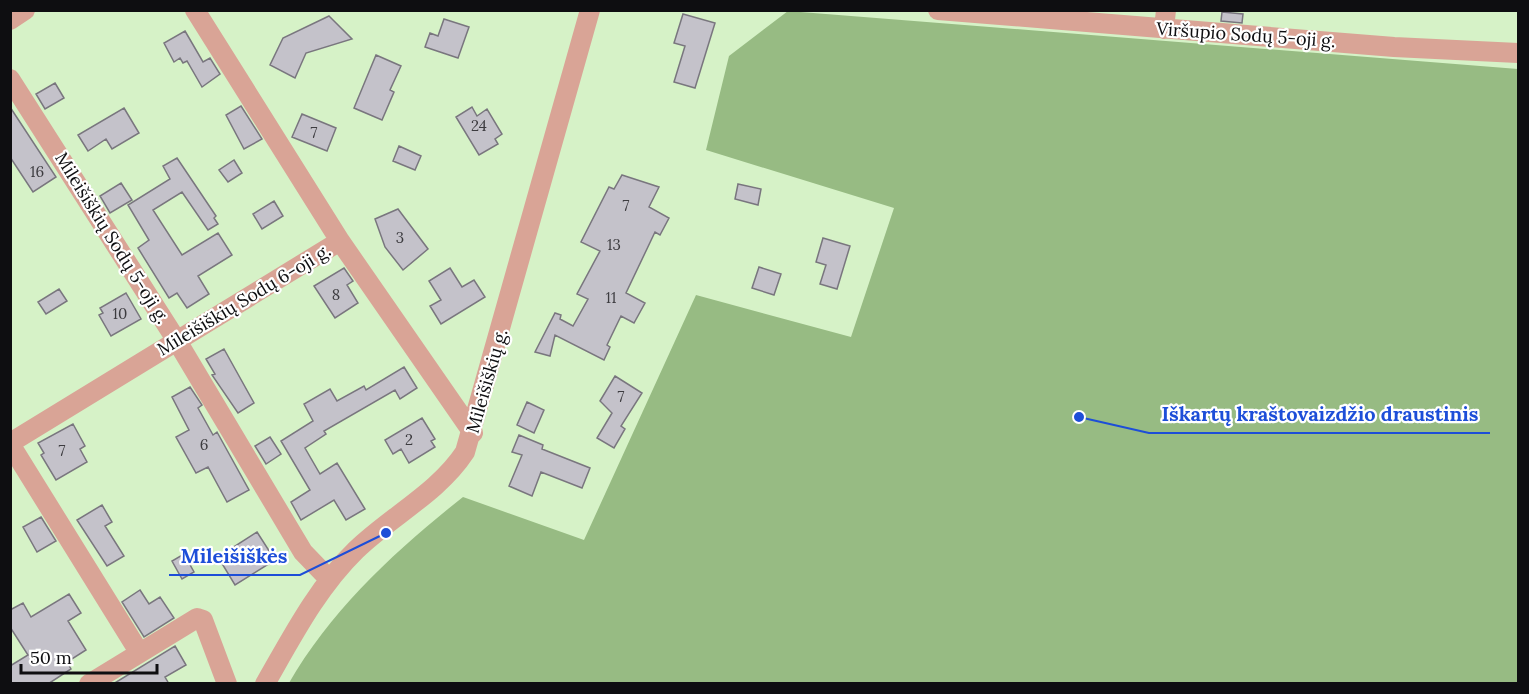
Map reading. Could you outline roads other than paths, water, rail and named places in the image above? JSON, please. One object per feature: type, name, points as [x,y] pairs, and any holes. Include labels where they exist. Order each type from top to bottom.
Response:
[{"type":"street","points":[[10,20],[25,10]]},
{"type":"street","points":[[195,10],[340,241]]},
{"type":"street","name":"Mileišiškių g.","points":[[265,684],[329,579],[373,534],[441,481],[456,466],[465,452],[473,433],[590,10]]},
{"type":"street","name":"Viršupio Sodų 5-oji g.","points":[[938,10],[1165,20],[1394,47],[1518,53]]},
{"type":"street","name":"Mileišiškių Sodų 5-oji g.","points":[[10,79],[177,341],[303,552],[329,579]]},
{"type":"street","name":"Mileišiškių Sodų 6-oji g.","points":[[10,444],[340,241],[473,433]]},
{"type":"street","points":[[10,444],[139,652]]},
{"type":"street","points":[[89,684],[197,618],[203,620],[227,684]]},
{"type":"place","name":"Iškartų kraštovaizdžio draustinis","points":[[1079,417]]},
{"type":"place","name":"Mileišiškės","points":[[386,533]]}]
